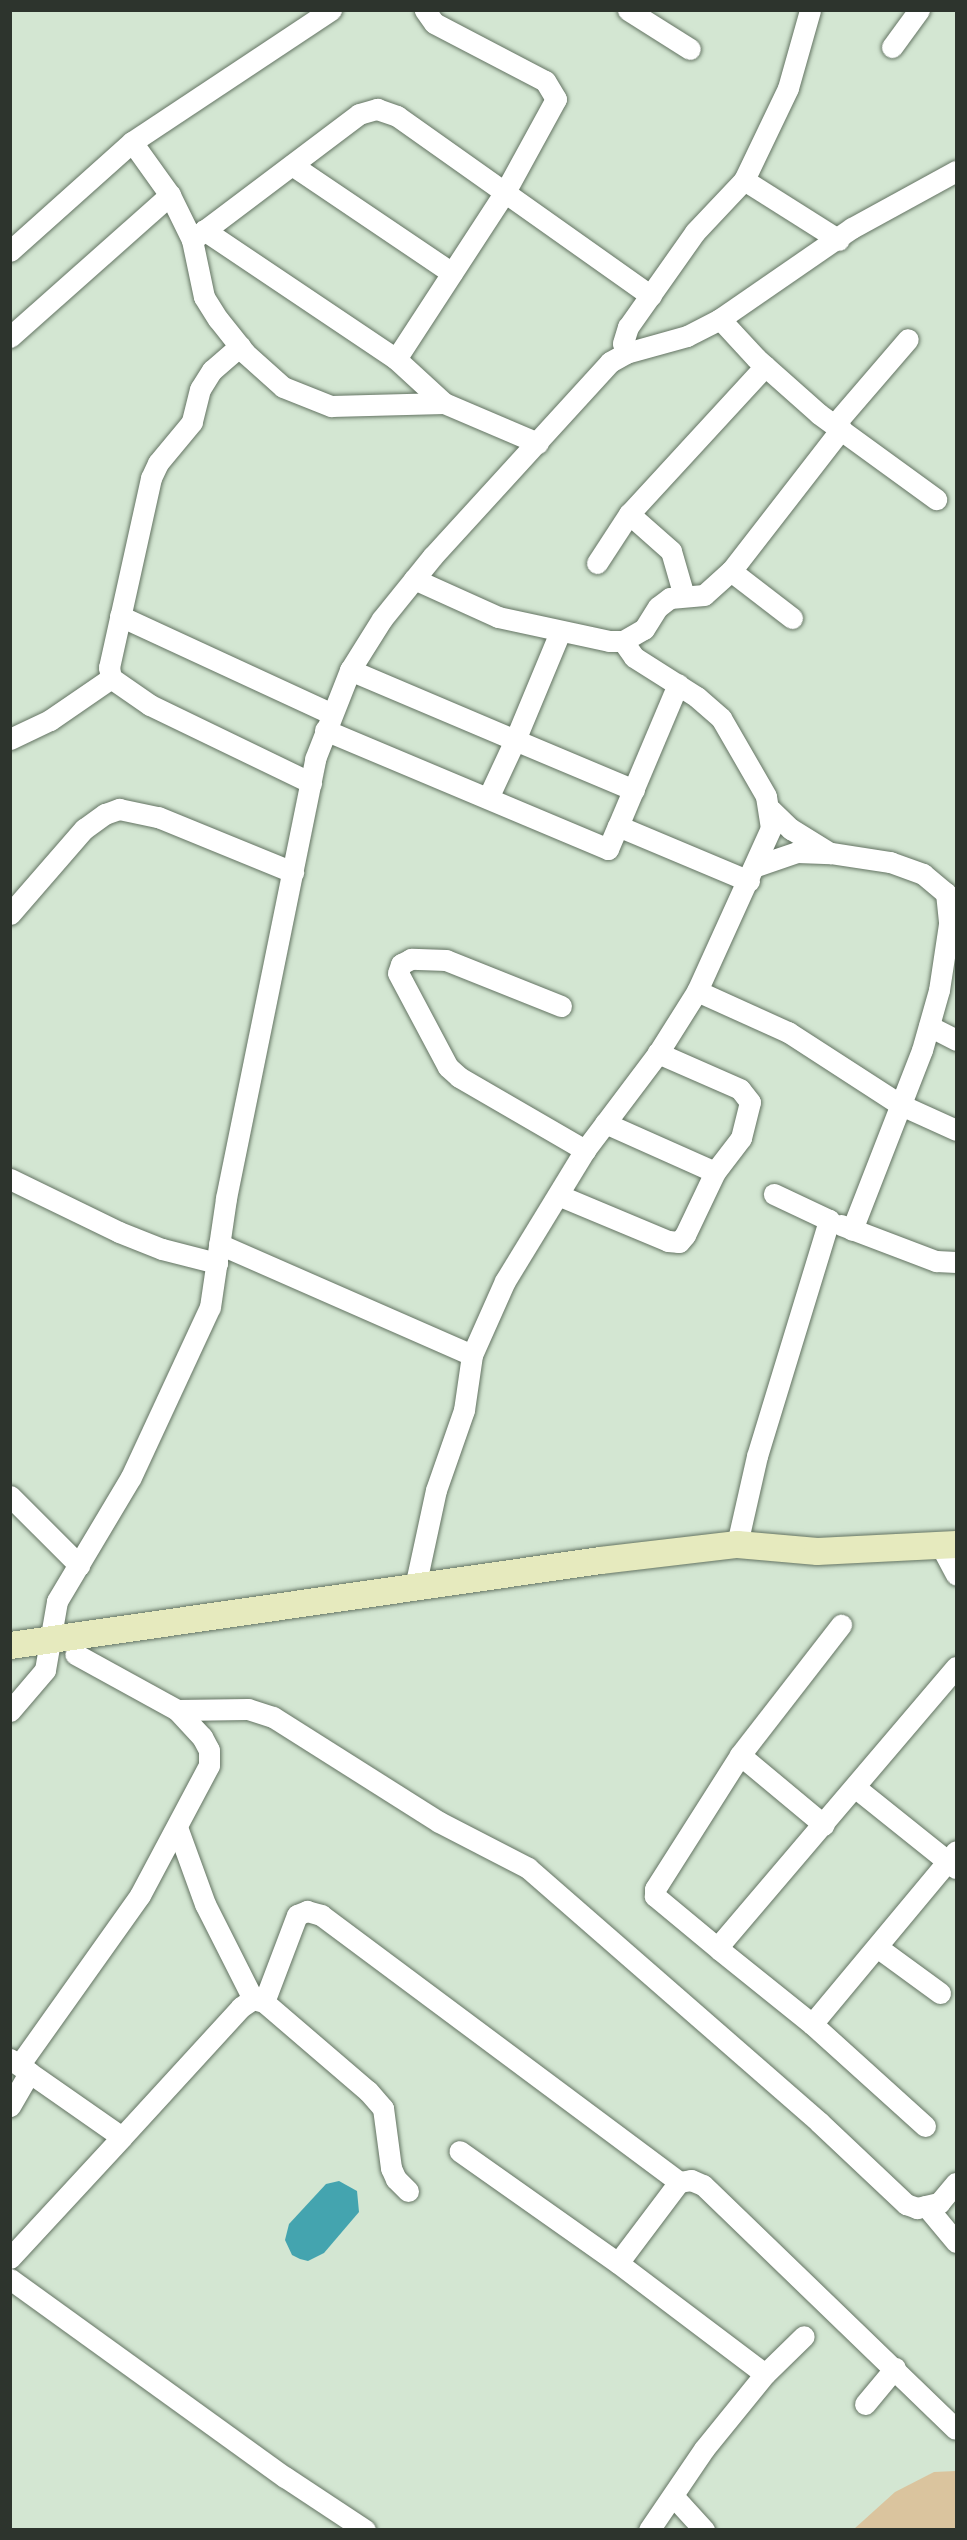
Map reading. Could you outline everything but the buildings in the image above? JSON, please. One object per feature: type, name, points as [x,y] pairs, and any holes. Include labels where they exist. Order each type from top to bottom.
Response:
[{"type":"main road","points":[[10,1645],[51,1637],[80,1644],[415,1587],[737,1545],[817,1551],[949,1546]]},
{"type":"street","points":[[11,249],[132,142],[331,10]]},
{"type":"street","points":[[396,359],[505,192],[550,114],[556,99],[552,87],[434,23],[425,10]]},
{"type":"street","points":[[628,10],[690,49]]},
{"type":"street","points":[[626,353],[622,343],[628,327],[695,232],[744,180],[788,88],[810,10]]},
{"type":"street","points":[[892,47],[919,10]]},
{"type":"street","points":[[198,235],[359,114],[377,109],[396,116],[651,296]]},
{"type":"street","points":[[132,142],[198,235],[396,359],[444,403],[538,443]]},
{"type":"street","points":[[292,165],[452,273]]},
{"type":"street","points":[[10,1711],[45,1670],[57,1601],[131,1477],[210,1307],[218,1253],[311,783],[327,721],[350,670],[382,619],[414,579],[586,387],[626,353],[670,342],[720,319],[862,223],[957,171]]},
{"type":"street","points":[[744,180],[839,240]]},
{"type":"street","points":[[10,338],[170,195]]},
{"type":"street","points":[[198,235],[204,297],[240,346],[283,387],[311,401],[354,407],[444,403]]},
{"type":"street","points":[[720,319],[765,366],[837,427],[936,499]]},
{"type":"street","points":[[414,579],[498,617],[560,632],[623,641],[645,629],[658,607],[670,598],[704,595],[731,571],[837,427],[908,339]]},
{"type":"street","points":[[111,678],[110,654],[151,478],[158,463],[192,422],[200,388],[212,370],[240,346]]},
{"type":"street","points":[[597,563],[629,514],[765,366]]},
{"type":"street","points":[[629,514],[671,551],[684,596]]},
{"type":"street","points":[[731,571],[792,618]]},
{"type":"street","points":[[120,616],[327,721],[488,798],[608,849],[678,684]]},
{"type":"street","points":[[488,798],[560,632]]},
{"type":"street","points":[[623,641],[634,657],[678,684],[721,718],[771,810],[791,829],[831,853]]},
{"type":"street","points":[[350,670],[634,790]]},
{"type":"street","points":[[10,739],[50,720],[111,678]]},
{"type":"street","points":[[111,678],[195,730],[311,783]]},
{"type":"street","points":[[10,914],[84,830],[105,814],[119,809],[158,818],[293,872]]},
{"type":"street","points":[[415,1587],[436,1490],[464,1410],[472,1355],[505,1281],[585,1150],[658,1053],[697,991],[771,828],[771,810]]},
{"type":"street","points":[[618,826],[752,874],[797,852],[831,853],[901,866],[923,874],[946,893],[949,924],[939,990],[929,1026],[852,1230]]},
{"type":"street","points":[[561,1006],[447,960],[411,959],[401,963],[398,973],[448,1067],[459,1077],[585,1150]]},
{"type":"street","points":[[697,991],[788,1032],[901,1105],[957,1130]]},
{"type":"street","points":[[929,1026],[957,1040]]},
{"type":"street","points":[[558,1195],[668,1241],[679,1242],[716,1172],[746,1126],[750,1102],[747,1093],[658,1053]]},
{"type":"street","points":[[605,1123],[716,1172]]},
{"type":"street","points":[[10,1179],[119,1232],[162,1249],[218,1253],[472,1355]]},
{"type":"street","points":[[774,1194],[852,1230],[936,1261],[957,1262]]},
{"type":"street","points":[[737,1545],[757,1456],[829,1220]]},
{"type":"street","points":[[10,1496],[79,1565]]},
{"type":"street","points":[[949,1546],[957,1574]]},
{"type":"street","points":[[841,1625],[740,1755],[656,1888],[656,1896],[812,2024],[925,2126]]},
{"type":"street","points":[[10,2106],[20,2065],[140,1894],[209,1765],[209,1750],[193,1724],[177,1710],[80,1644],[63,1665],[45,1670]]},
{"type":"street","points":[[720,1950],[722,1942],[856,1788],[957,1667]]},
{"type":"street","points":[[177,1710],[248,1709],[273,1717],[439,1822],[528,1868],[819,2122],[906,2204],[926,2206],[939,2203],[957,2183]]},
{"type":"street","points":[[740,1755],[824,1825]]},
{"type":"street","points":[[812,2024],[954,1860],[856,1788]]},
{"type":"street","points":[[177,1827],[188,1866],[259,2000],[368,2091],[383,2109],[391,2168],[396,2179],[408,2191]]},
{"type":"street","points":[[10,2258],[241,2007],[259,2000],[297,1916],[307,1911],[321,1915],[679,2182]]},
{"type":"street","points":[[877,1947],[940,1993]]},
{"type":"street","points":[[20,2065],[122,2137]]},
{"type":"street","points":[[459,2151],[618,2263],[765,2374]]},
{"type":"street","points":[[618,2263],[679,2182],[691,2180],[703,2185],[957,2429]]},
{"type":"street","points":[[926,2206],[957,2242]]},
{"type":"street","points":[[10,2279],[276,2470],[365,2529]]},
{"type":"street","points":[[649,2529],[674,2497],[704,2449],[765,2374],[804,2336]]},
{"type":"street","points":[[865,2404],[895,2368]]},
{"type":"street","points":[[674,2497],[704,2529]]},
{"type":"shaded area","points":[[956,2471],[956,2529],[854,2529],[895,2492],[934,2472]]},
{"type":"water","points":[[339,2181],[357,2191],[359,2212],[324,2253],[308,2261],[292,2255],[285,2240],[289,2224],[326,2184]]}]
